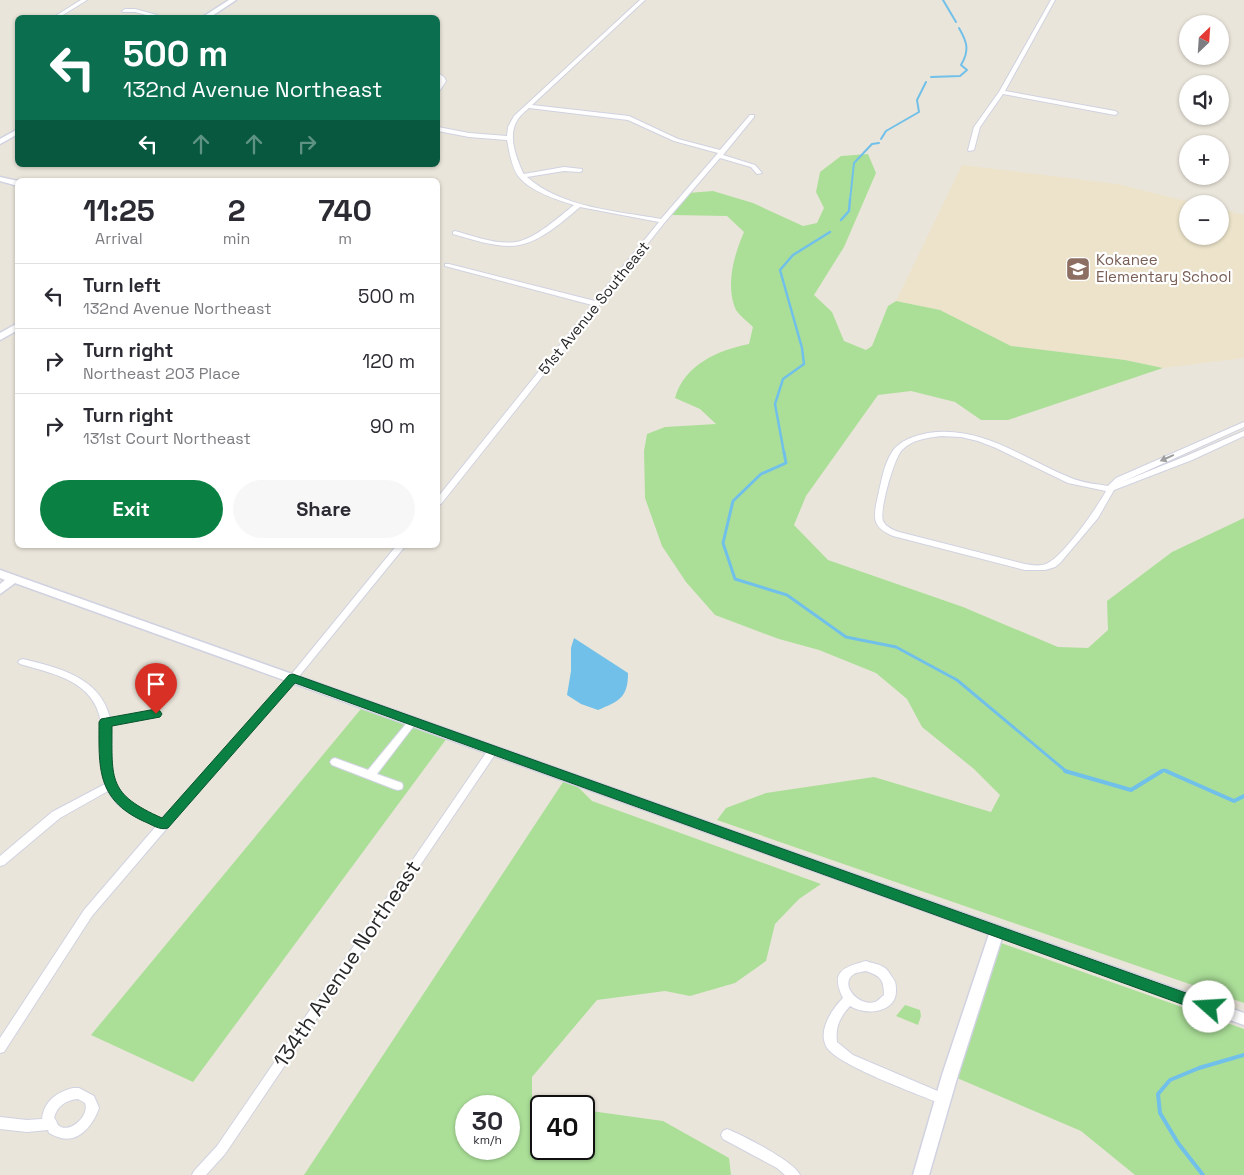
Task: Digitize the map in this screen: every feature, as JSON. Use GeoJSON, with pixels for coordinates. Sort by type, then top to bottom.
{"type":"FeatureCollection","features":[{"type":"Feature","properties":{"kind":"street"},"geometry":{"type":"LineString","coordinates":[[59,15],[85,0]]}},
{"type":"Feature","properties":{"kind":"street"},"geometry":{"type":"LineString","coordinates":[[209,15],[232,0]]}},
{"type":"Feature","properties":{"kind":"street"},"geometry":{"type":"LineString","coordinates":[[643,0],[527,106],[510,126],[508,138],[521,176],[532,186],[546,193],[579,204],[663,221]]}},
{"type":"Feature","properties":{"kind":"street"},"geometry":{"type":"LineString","coordinates":[[971,150],[977,127],[1002,92],[1053,0]]}},
{"type":"Feature","properties":{"kind":"street"},"geometry":{"type":"LineString","coordinates":[[125,11],[135,10],[149,15]]}},
{"type":"Feature","properties":{"kind":"street"},"geometry":{"type":"LineString","coordinates":[[1002,92],[1114,112]]}},
{"type":"Feature","properties":{"kind":"street"},"geometry":{"type":"LineString","coordinates":[[527,106],[629,118],[676,140],[720,153],[752,166],[759,173]]}},
{"type":"Feature","properties":{"kind":"street","name":"51st Avenue Southeast"},"geometry":{"type":"LineString","coordinates":[[440,500],[663,221],[752,116]]}},
{"type":"Feature","properties":{"kind":"street"},"geometry":{"type":"LineString","coordinates":[[440,129],[469,135],[508,138]]}},
{"type":"Feature","properties":{"kind":"street"},"geometry":{"type":"LineString","coordinates":[[2,138],[15,132]]}},
{"type":"Feature","properties":{"kind":"street"},"geometry":{"type":"LineString","coordinates":[[521,176],[564,169],[580,170]]}},
{"type":"Feature","properties":{"kind":"street"},"geometry":{"type":"LineString","coordinates":[[0,179],[15,183]]}},
{"type":"Feature","properties":{"kind":"street"},"geometry":{"type":"LineString","coordinates":[[455,233],[504,243],[524,242],[563,219],[579,204]]}},
{"type":"Feature","properties":{"kind":"street"},"geometry":{"type":"LineString","coordinates":[[447,265],[597,304]]}},
{"type":"Feature","properties":{"kind":"street"},"geometry":{"type":"LineString","coordinates":[[0,338],[15,328]]}},
{"type":"Feature","properties":{"kind":"street"},"geometry":{"type":"LineString","coordinates":[[1244,424],[1119,480],[1109,489],[1105,501],[1067,549],[1053,564],[1041,569],[1025,567],[896,534],[884,528],[878,521],[878,513],[893,457],[901,446],[914,439],[928,435],[972,436],[993,442],[1072,481],[1109,489],[1196,455],[1244,433]]}},
{"type":"Feature","properties":{"kind":"street"},"geometry":{"type":"LineString","coordinates":[[1188,449],[1196,455]]}},
{"type":"Feature","properties":{"kind":"street"},"geometry":{"type":"LineString","coordinates":[[0,1048],[88,913],[293,678],[400,548]]}},
{"type":"Feature","properties":{"kind":"street"},"geometry":{"type":"LineString","coordinates":[[0,590],[6,577],[1244,1019]]}},
{"type":"Feature","properties":{"kind":"street"},"geometry":{"type":"LineString","coordinates":[[23,662],[52,669],[86,685],[101,703],[106,722],[106,761],[110,786],[119,799],[137,812],[164,824]]}},
{"type":"Feature","properties":{"kind":"street"},"geometry":{"type":"LineString","coordinates":[[106,722],[156,714]]}},
{"type":"Feature","properties":{"kind":"street"},"geometry":{"type":"LineString","coordinates":[[370,775],[412,721]]}},
{"type":"Feature","properties":{"kind":"street","name":"134th Avenue Northeast"},"geometry":{"type":"LineString","coordinates":[[198,1175],[221,1150],[492,750]]}},
{"type":"Feature","properties":{"kind":"street"},"geometry":{"type":"LineString","coordinates":[[335,762],[398,786]]}},
{"type":"Feature","properties":{"kind":"street"},"geometry":{"type":"LineString","coordinates":[[0,862],[56,815],[110,786]]}},
{"type":"Feature","properties":{"kind":"street"},"geometry":{"type":"LineString","coordinates":[[921,1175],[943,1099],[997,931]]}},
{"type":"Feature","properties":{"kind":"street"},"geometry":{"type":"LineString","coordinates":[[866,966],[874,968],[887,976],[890,983],[890,997],[879,1006],[863,1007],[849,1000],[842,986],[846,974],[851,969],[866,966]]}},
{"type":"Feature","properties":{"kind":"street"},"geometry":{"type":"LineString","coordinates":[[849,1000],[836,1012],[831,1023],[831,1045],[849,1059],[943,1099]]}},
{"type":"Feature","properties":{"kind":"street"},"geometry":{"type":"LineString","coordinates":[[0,1123],[27,1126],[49,1124]]}},
{"type":"Feature","properties":{"kind":"street"},"geometry":{"type":"LineString","coordinates":[[727,1135],[781,1164],[794,1175]]}},
{"type":"Feature","properties":{"kind":"shaded area","name":"Kokanee Elementary School"},"geometry":{"type":"Polygon","coordinates":[[[962,165],[1117,184],[1179,199],[1179,245],[1229,245],[1229,211],[1244,215],[1244,358],[1163,368],[1125,360],[1011,346],[940,310],[896,301],[962,165]]]}},
{"type":"Feature","properties":{"kind":"green space"},"geometry":{"type":"Polygon","coordinates":[[[868,154],[876,173],[844,247],[814,295],[832,312],[844,341],[866,350],[872,346],[888,306],[896,301],[940,310],[1011,346],[1125,360],[1163,368],[1008,420],[981,420],[955,402],[911,391],[878,395],[806,496],[794,525],[828,560],[963,607],[1058,647],[1088,648],[1108,630],[1107,601],[1172,552],[1244,518],[1244,1003],[717,820],[726,808],[766,793],[874,777],[991,812],[1000,795],[974,769],[922,727],[907,699],[876,673],[819,650],[779,639],[715,615],[686,582],[662,546],[645,498],[644,451],[647,434],[665,427],[716,424],[700,409],[675,398],[679,386],[694,368],[714,355],[749,344],[753,327],[736,310],[731,291],[734,260],[744,232],[727,216],[670,215],[688,193],[713,191],[753,203],[803,226],[817,223],[824,208],[816,192],[820,172],[841,156],[868,154]]]}},
{"type":"Feature","properties":{"kind":"green space"},"geometry":{"type":"Polygon","coordinates":[[[365,704],[450,734],[193,1082],[91,1035],[365,704]]]}},
{"type":"Feature","properties":{"kind":"green space"},"geometry":{"type":"Polygon","coordinates":[[[567,776],[592,801],[821,884],[799,899],[775,924],[766,961],[735,983],[690,996],[665,991],[597,1000],[532,1077],[532,1095],[530,1095],[530,1160],[595,1160],[595,1112],[663,1121],[729,1158],[731,1175],[304,1175],[567,776]]]}},
{"type":"Feature","properties":{"kind":"green space"},"geometry":{"type":"Polygon","coordinates":[[[1001,943],[1244,1029],[1244,1175],[1135,1175],[1081,1131],[957,1078],[1001,943]]]}},
{"type":"Feature","properties":{"kind":"green space"},"geometry":{"type":"Polygon","coordinates":[[[905,1005],[920,1010],[921,1016],[918,1025],[896,1016],[905,1005]]]}},
{"type":"Feature","properties":{"kind":"water"},"geometry":{"type":"Polygon","coordinates":[[[574,638],[628,673],[626,688],[621,698],[617,701],[598,710],[581,704],[567,695],[571,671],[571,648],[574,638]]]}},
{"type":"Feature","properties":{"kind":"waterway"},"geometry":{"type":"LineString","coordinates":[[943,0],[956,22]]}},
{"type":"Feature","properties":{"kind":"waterway"},"geometry":{"type":"LineString","coordinates":[[931,77],[960,76],[967,70],[961,65],[966,55],[966,46],[959,28]]}},
{"type":"Feature","properties":{"kind":"waterway"},"geometry":{"type":"LineString","coordinates":[[881,139],[886,131],[919,112],[917,100],[926,82]]}},
{"type":"Feature","properties":{"kind":"waterway"},"geometry":{"type":"LineString","coordinates":[[850,200],[854,163],[872,144],[879,143]]}},
{"type":"Feature","properties":{"kind":"waterway"},"geometry":{"type":"LineString","coordinates":[[841,220],[849,211],[850,199]]}},
{"type":"Feature","properties":{"kind":"waterway"},"geometry":{"type":"LineString","coordinates":[[784,453],[775,404],[783,379],[804,364],[802,348],[780,270],[793,255],[830,232]]}},
{"type":"Feature","properties":{"kind":"waterway"},"geometry":{"type":"LineString","coordinates":[[784,452],[786,463],[761,474],[733,501],[723,543],[735,579],[787,595],[846,637],[896,647],[957,680],[1066,771]]}},
{"type":"Feature","properties":{"kind":"waterway"},"geometry":{"type":"LineString","coordinates":[[1066,771],[1131,790],[1162,771]]}},
{"type":"Feature","properties":{"kind":"waterway"},"geometry":{"type":"LineString","coordinates":[[1162,771],[1169,772]]}},
{"type":"Feature","properties":{"kind":"waterway"},"geometry":{"type":"LineString","coordinates":[[1166,771],[1234,801],[1244,796]]}},
{"type":"Feature","properties":{"kind":"waterway"},"geometry":{"type":"LineString","coordinates":[[1203,1175],[1178,1143],[1160,1113],[1158,1094],[1170,1080],[1199,1068],[1244,1055]]}},
{"type":"Feature","properties":{"kind":"place","name":"Kokanee Elementary School"},"geometry":{"type":"Point","coordinates":[1078,269]}},
{"type":"Feature","properties":{"kind":"route"},"geometry":{"type":"LineString","coordinates":[[156,714],[106,722],[106,761],[110,786],[119,799],[137,812],[164,824],[293,678],[1209,1007]]}}]}
